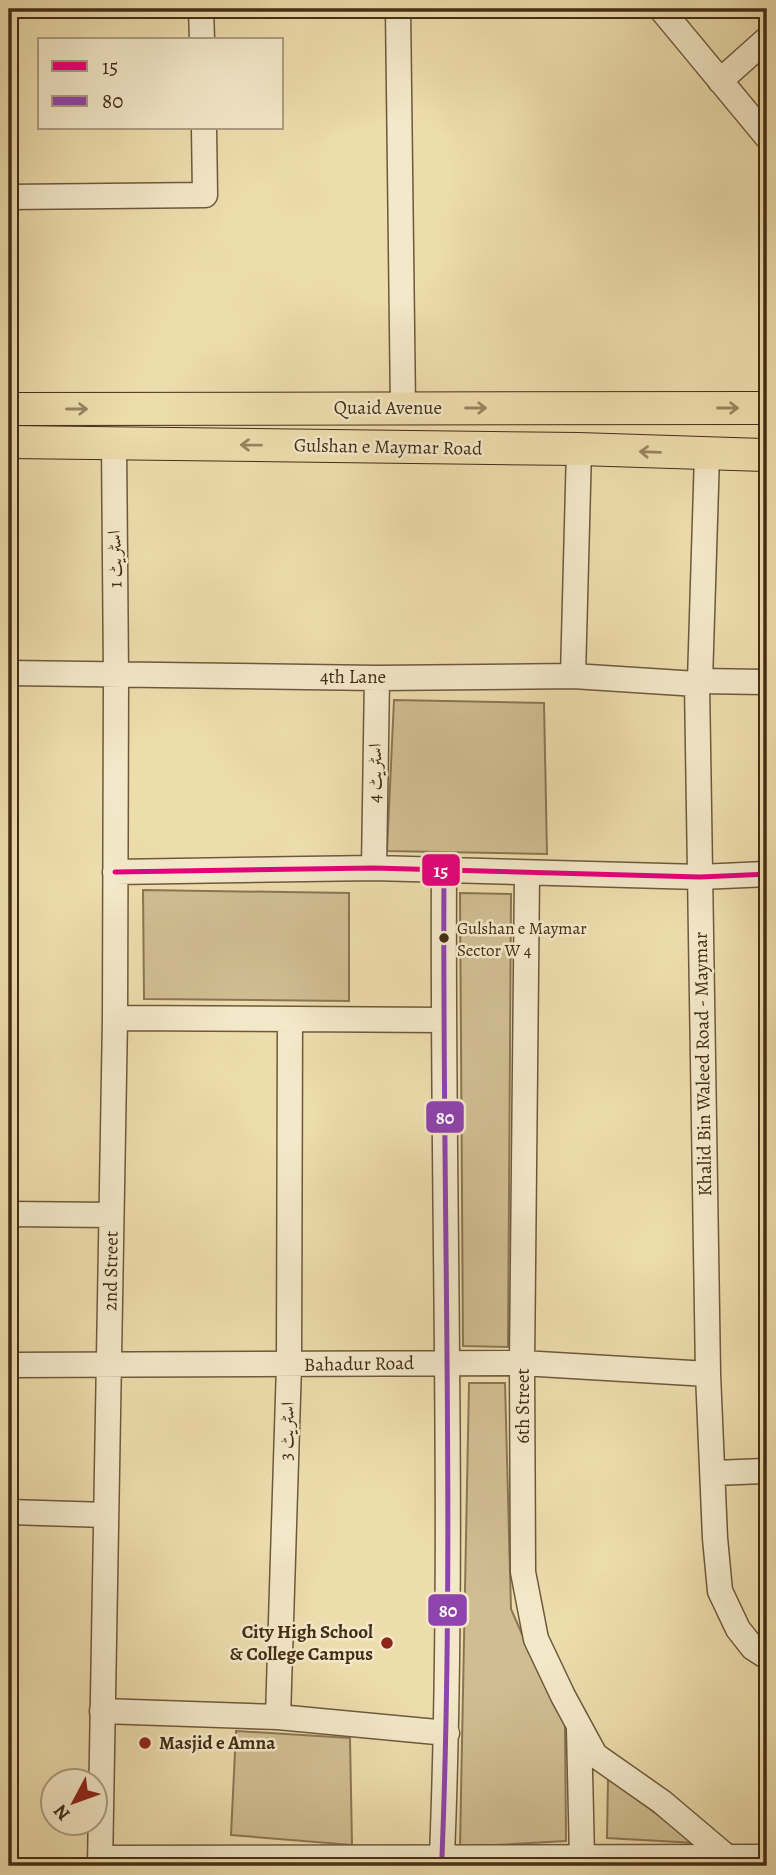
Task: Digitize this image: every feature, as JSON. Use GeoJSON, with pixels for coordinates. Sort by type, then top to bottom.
{"type":"FeatureCollection","features":[{"type":"Feature","properties":{"kind":"main road","name":"Quaid Avenue"},"geometry":{"type":"LineString","coordinates":[[9,409],[767,408]]}},
{"type":"Feature","properties":{"kind":"main road","name":"Gulshan e Maymar Road"},"geometry":{"type":"LineString","coordinates":[[9,442],[579,449],[767,455]]}},
{"type":"Feature","properties":{"kind":"street"},"geometry":{"type":"LineString","coordinates":[[201,9],[202,38]]}},
{"type":"Feature","properties":{"kind":"street"},"geometry":{"type":"LineString","coordinates":[[398,9],[402,408]]}},
{"type":"Feature","properties":{"kind":"street"},"geometry":{"type":"LineString","coordinates":[[661,9],[767,137]]}},
{"type":"Feature","properties":{"kind":"street"},"geometry":{"type":"LineString","coordinates":[[720,81],[767,39]]}},
{"type":"Feature","properties":{"kind":"street"},"geometry":{"type":"LineString","coordinates":[[9,197],[205,195],[204,130]]}},
{"type":"Feature","properties":{"kind":"street","name":"اسٹریٹ 1"},"geometry":{"type":"LineString","coordinates":[[114,444],[116,675]]}},
{"type":"Feature","properties":{"kind":"street"},"geometry":{"type":"LineString","coordinates":[[573,676],[579,449]]}},
{"type":"Feature","properties":{"kind":"street","name":"Khalid Bin Waleed Road - Maymar"},"geometry":{"type":"LineString","coordinates":[[707,455],[699,682],[700,877],[708,1374],[715,1538],[720,1591],[738,1629],[753,1648],[767,1657]]}},
{"type":"Feature","properties":{"kind":"street","name":"4th Lane"},"geometry":{"type":"LineString","coordinates":[[9,673],[377,678],[573,676],[699,682],[767,682]]}},
{"type":"Feature","properties":{"kind":"street","name":"2nd Street"},"geometry":{"type":"LineString","coordinates":[[101,1862],[115,1018],[116,675]]}},
{"type":"Feature","properties":{"kind":"street","name":"اسٹریٹ 4"},"geometry":{"type":"LineString","coordinates":[[374,868],[377,678]]}},
{"type":"Feature","properties":{"kind":"street"},"geometry":{"type":"LineString","coordinates":[[115,872],[374,868],[700,877],[767,874]]}},
{"type":"Feature","properties":{"kind":"street"},"geometry":{"type":"LineString","coordinates":[[442,1857],[447,1733],[449,1363],[443,1020],[444,870]]}},
{"type":"Feature","properties":{"kind":"street","name":"6th Street"},"geometry":{"type":"LineString","coordinates":[[527,874],[522,1363],[523,1572],[536,1639],[595,1755],[662,1802],[727,1857]]}},
{"type":"Feature","properties":{"kind":"street"},"geometry":{"type":"LineString","coordinates":[[115,1018],[443,1020]]}},
{"type":"Feature","properties":{"kind":"street","name":"اسٹریٹ 3"},"geometry":{"type":"LineString","coordinates":[[278,1717],[289,1365],[290,1020]]}},
{"type":"Feature","properties":{"kind":"street"},"geometry":{"type":"LineString","coordinates":[[9,1214],[111,1215]]}},
{"type":"Feature","properties":{"kind":"street","name":"Bahadur Road"},"geometry":{"type":"LineString","coordinates":[[9,1365],[522,1363],[708,1374]]}},
{"type":"Feature","properties":{"kind":"street"},"geometry":{"type":"LineString","coordinates":[[714,1473],[767,1472]]}},
{"type":"Feature","properties":{"kind":"street"},"geometry":{"type":"LineString","coordinates":[[9,1511],[106,1515]]}},
{"type":"Feature","properties":{"kind":"street"},"geometry":{"type":"LineString","coordinates":[[102,1711],[278,1717],[447,1733]]}},
{"type":"Feature","properties":{"kind":"street"},"geometry":{"type":"LineString","coordinates":[[579,1726],[582,1857]]}},
{"type":"Feature","properties":{"kind":"street"},"geometry":{"type":"LineString","coordinates":[[101,1862],[442,1857],[582,1857],[673,1862],[727,1857],[767,1857]]}},
{"type":"Feature","properties":{"kind":"shaded area"},"geometry":{"type":"Polygon","coordinates":[[[394,700],[544,703],[547,854],[387,851],[394,700]]]}},
{"type":"Feature","properties":{"kind":"shaded area"},"geometry":{"type":"Polygon","coordinates":[[[143,890],[349,893],[349,1001],[144,999],[143,890]]]}},
{"type":"Feature","properties":{"kind":"shaded area"},"geometry":{"type":"Polygon","coordinates":[[[460,893],[511,894],[508,1347],[463,1346],[460,893]]]}},
{"type":"Feature","properties":{"kind":"shaded area"},"geometry":{"type":"Polygon","coordinates":[[[469,1383],[505,1383],[511,1609],[565,1725],[566,1841],[460,1847],[469,1383]]]}},
{"type":"Feature","properties":{"kind":"shaded area"},"geometry":{"type":"Polygon","coordinates":[[[236,1731],[350,1738],[352,1845],[231,1835],[236,1731]]]}},
{"type":"Feature","properties":{"kind":"shaded area"},"geometry":{"type":"Polygon","coordinates":[[[608,1778],[696,1843],[607,1838],[608,1778]]]}},
{"type":"Feature","properties":{"kind":"transit line","name":"15"},"geometry":{"type":"LineString","coordinates":[[115,872],[374,868],[700,877],[767,874]]}},
{"type":"Feature","properties":{"kind":"transit line","name":"80"},"geometry":{"type":"LineString","coordinates":[[442,1857],[448,1610],[444,870]]}},
{"type":"Feature","properties":{"kind":"place","name":"Gulshan e Maymar Sector W 4"},"geometry":{"type":"Point","coordinates":[444,938]}},
{"type":"Feature","properties":{"kind":"place","name":"City High School & College Campus"},"geometry":{"type":"Point","coordinates":[387,1643]}},
{"type":"Feature","properties":{"kind":"place","name":"Masjid e Amna"},"geometry":{"type":"Point","coordinates":[145,1743]}}]}
